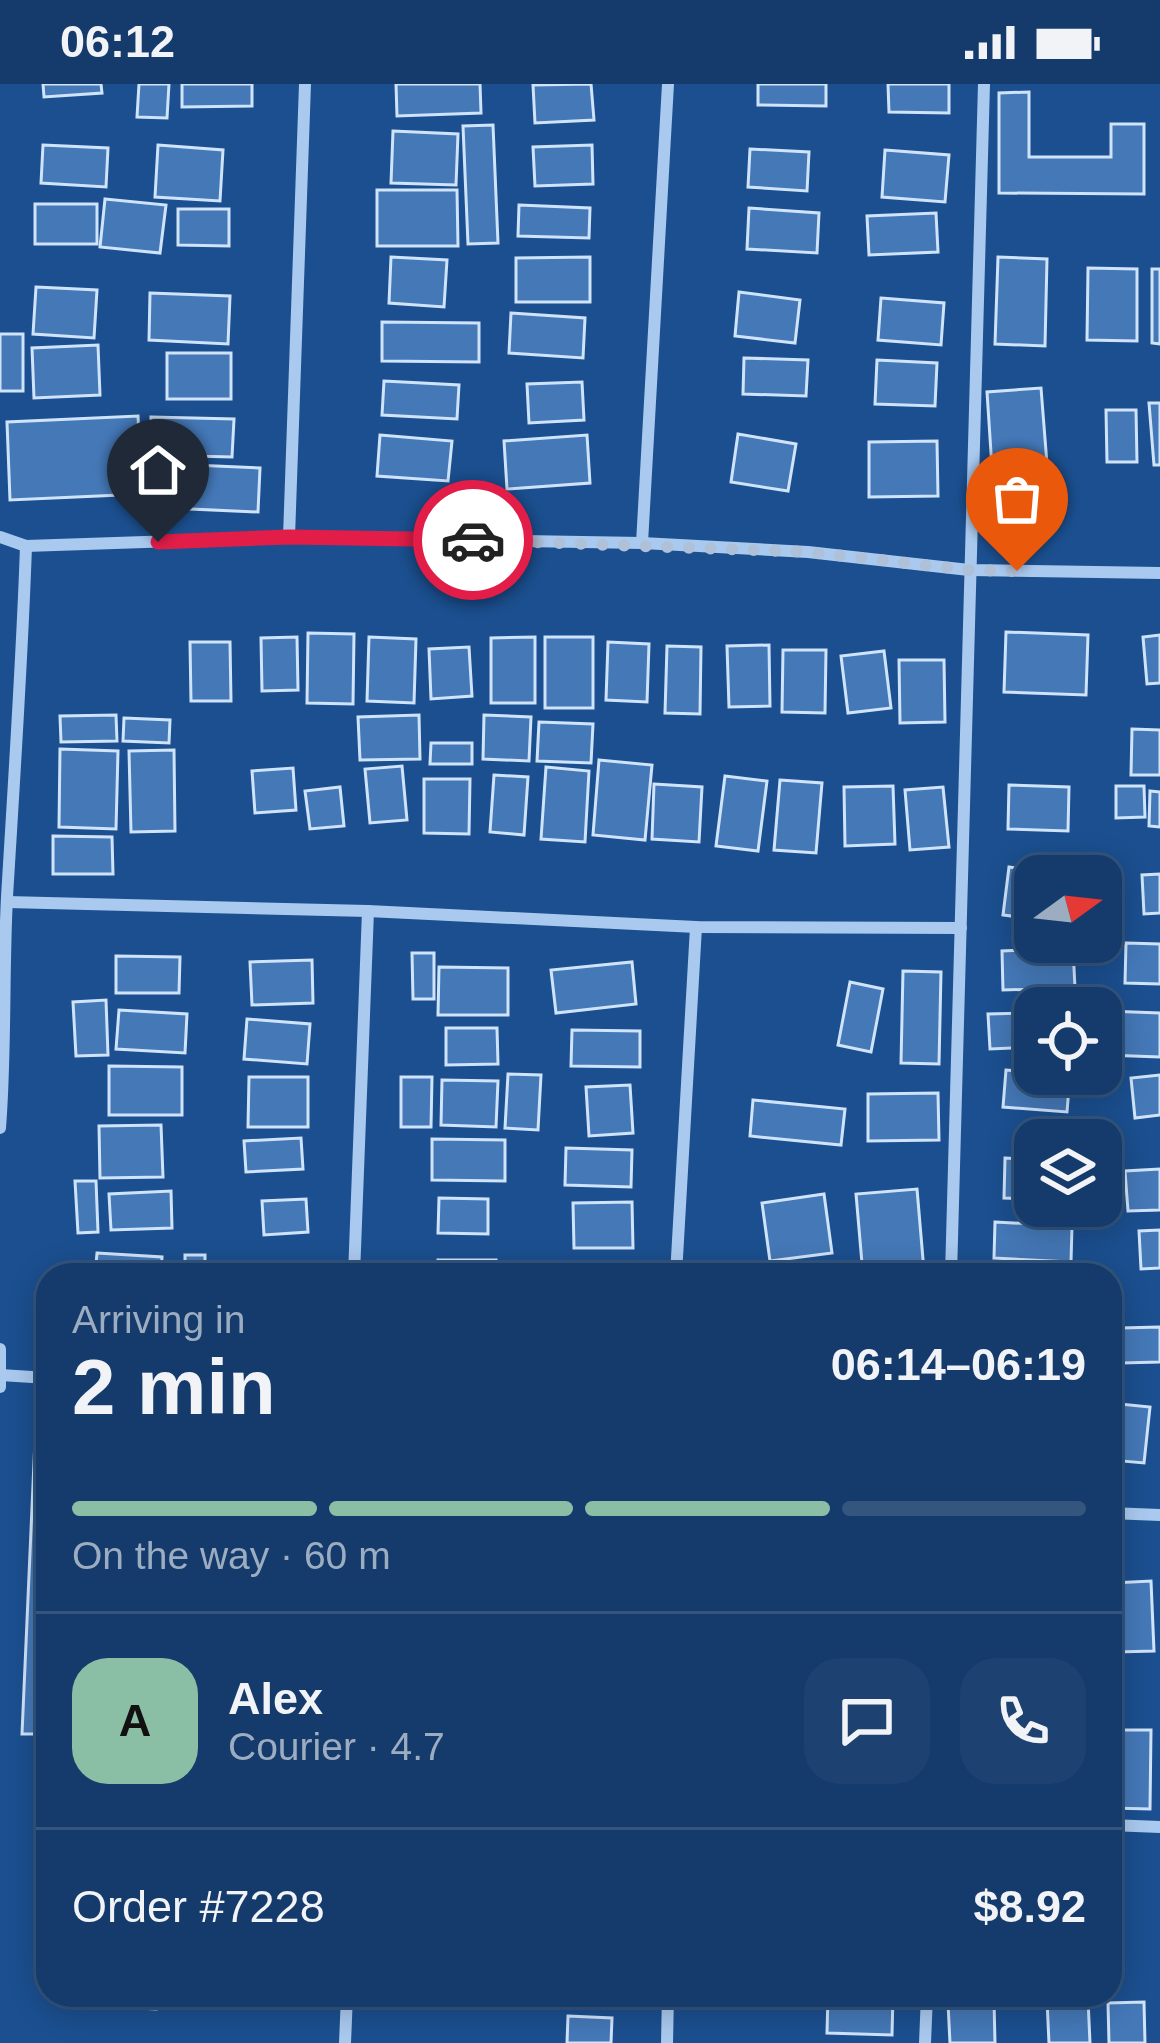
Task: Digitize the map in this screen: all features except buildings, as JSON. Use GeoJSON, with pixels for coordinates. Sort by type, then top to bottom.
{"type":"FeatureCollection","features":[{"type":"Feature","properties":{"kind":"street"},"geometry":{"type":"LineString","coordinates":[[289,537],[305,84]]}},
{"type":"Feature","properties":{"kind":"street"},"geometry":{"type":"LineString","coordinates":[[642,543],[668,84]]}},
{"type":"Feature","properties":{"kind":"street"},"geometry":{"type":"LineString","coordinates":[[951,1263],[984,84]]}},
{"type":"Feature","properties":{"kind":"street"},"geometry":{"type":"LineString","coordinates":[[0,536],[26,546],[289,537],[642,543],[808,552],[969,570],[1160,573]]}},
{"type":"Feature","properties":{"kind":"street"},"geometry":{"type":"LineString","coordinates":[[0,1128],[26,546]]}},
{"type":"Feature","properties":{"kind":"street"},"geometry":{"type":"LineString","coordinates":[[7,902],[368,911],[696,927],[961,928]]}},
{"type":"Feature","properties":{"kind":"street"},"geometry":{"type":"LineString","coordinates":[[354,1263],[368,911]]}},
{"type":"Feature","properties":{"kind":"street"},"geometry":{"type":"LineString","coordinates":[[677,1263],[696,927]]}},
{"type":"Feature","properties":{"kind":"street"},"geometry":{"type":"LineString","coordinates":[[0,1349],[0,1387]]}},
{"type":"Feature","properties":{"kind":"street"},"geometry":{"type":"LineString","coordinates":[[0,1376],[36,1378]]}},
{"type":"Feature","properties":{"kind":"street"},"geometry":{"type":"LineString","coordinates":[[1122,1513],[1160,1515]]}},
{"type":"Feature","properties":{"kind":"street"},"geometry":{"type":"LineString","coordinates":[[1122,1826],[1160,1827]]}},
{"type":"Feature","properties":{"kind":"street"},"geometry":{"type":"LineString","coordinates":[[345,2043],[346,2007]]}},
{"type":"Feature","properties":{"kind":"street"},"geometry":{"type":"LineString","coordinates":[[667,2043],[668,2007]]}},
{"type":"Feature","properties":{"kind":"street"},"geometry":{"type":"LineString","coordinates":[[926,2043],[927,2007]]}},
{"type":"Feature","properties":{"kind":"way so far"},"geometry":{"type":"LineString","coordinates":[[473,540],[808,552],[1017,571]]}},
{"type":"Feature","properties":{"kind":"route"},"geometry":{"type":"LineString","coordinates":[[158,542],[289,537],[473,540]]}}]}
